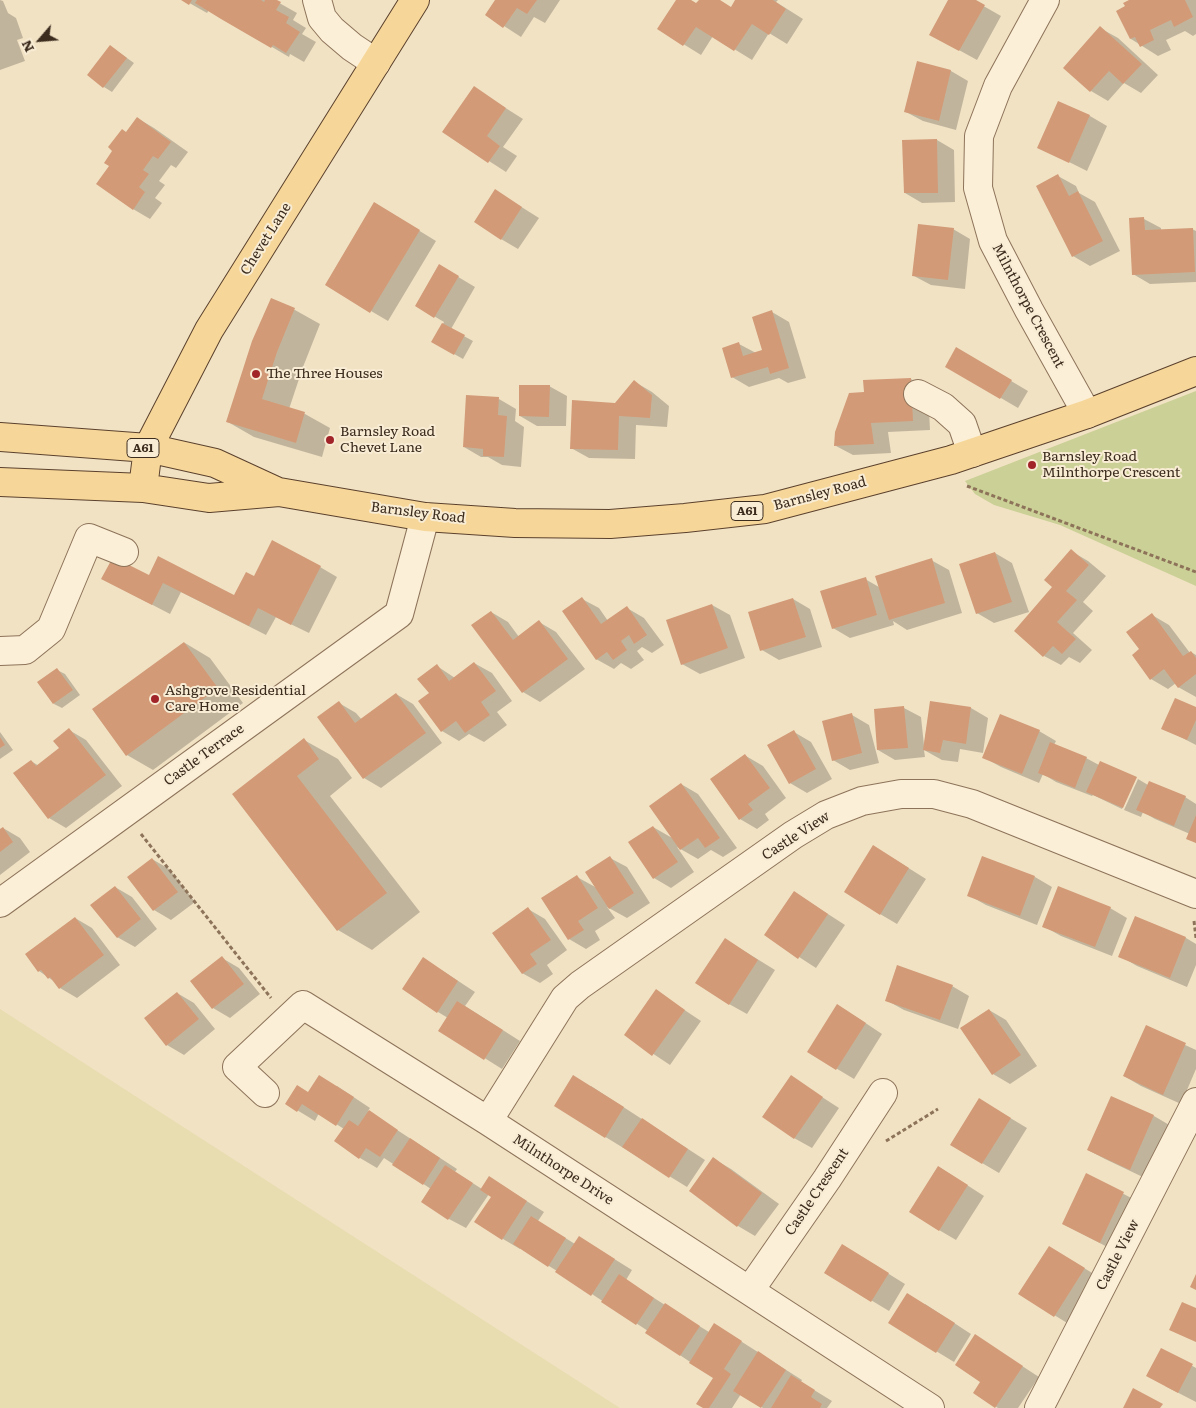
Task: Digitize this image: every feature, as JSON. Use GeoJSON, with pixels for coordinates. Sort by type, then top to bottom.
{"type":"FeatureCollection","features":[{"type":"Feature","properties":{"kind":"main road","name":"Chevet Lane"},"geometry":{"type":"LineString","coordinates":[[143,488],[148,448],[209,330],[415,0]]}},
{"type":"Feature","properties":{"kind":"main road","name":"Barnsley Road"},"geometry":{"type":"LineString","coordinates":[[0,482],[143,488],[209,498],[279,492],[425,516],[515,523],[610,524],[684,518],[765,509],[962,456],[1087,414],[1196,371]]}},
{"type":"Feature","properties":{"kind":"main road","name":"Barnsley Road"},"geometry":{"type":"LineString","coordinates":[[0,437],[148,448],[215,464],[279,492]]}},
{"type":"Feature","properties":{"kind":"street"},"geometry":{"type":"LineString","coordinates":[[317,0],[322,18],[332,30],[352,47],[376,63]]}},
{"type":"Feature","properties":{"kind":"street","name":"Milnthorpe Crescent"},"geometry":{"type":"LineString","coordinates":[[1045,0],[998,86],[979,136],[978,188],[993,241],[1087,414]]}},
{"type":"Feature","properties":{"kind":"street"},"geometry":{"type":"LineString","coordinates":[[918,394],[943,407],[962,424],[962,456]]}},
{"type":"Feature","properties":{"kind":"street","name":"Castle Terrace"},"geometry":{"type":"LineString","coordinates":[[0,903],[400,614],[425,516]]}},
{"type":"Feature","properties":{"kind":"street"},"geometry":{"type":"LineString","coordinates":[[0,651],[25,650],[51,629],[89,538],[124,552]]}},
{"type":"Feature","properties":{"kind":"street","name":"Castle View"},"geometry":{"type":"LineString","coordinates":[[488,1121],[566,998],[580,985],[793,835],[826,815],[862,801],[901,794],[934,794],[972,804],[1196,894]]}},
{"type":"Feature","properties":{"kind":"street","name":"Milnthorpe Drive"},"geometry":{"type":"LineString","coordinates":[[265,1093],[237,1067],[304,1005],[488,1121],[930,1408]]}},
{"type":"Feature","properties":{"kind":"street","name":"Castle Crescent"},"geometry":{"type":"LineString","coordinates":[[750,1290],[883,1093]]}},
{"type":"Feature","properties":{"kind":"street","name":"Castle View"},"geometry":{"type":"LineString","coordinates":[[1039,1408],[1196,1102]]}},
{"type":"Feature","properties":{"kind":"path"},"geometry":{"type":"LineString","coordinates":[[962,456],[960,483],[1196,572]]}},
{"type":"Feature","properties":{"kind":"path"},"geometry":{"type":"LineString","coordinates":[[154,850],[288,1019]]}},
{"type":"Feature","properties":{"kind":"shaded area"},"geometry":{"type":"Polygon","coordinates":[[[0,1009],[620,1408],[0,1408],[0,1009]]]}},
{"type":"Feature","properties":{"kind":"green space"},"geometry":{"type":"Polygon","coordinates":[[[1196,391],[1196,586],[1060,525],[994,505],[975,494],[965,481],[1196,391]]]}},
{"type":"Feature","properties":{"kind":"building"},"geometry":{"type":"Polygon","coordinates":[[[181,0],[192,0],[189,5],[181,0]]]}},
{"type":"Feature","properties":{"kind":"building"},"geometry":{"type":"Polygon","coordinates":[[[197,0],[261,0],[264,2],[265,0],[277,0],[281,2],[276,10],[289,17],[286,23],[300,32],[286,53],[273,45],[271,48],[221,19],[195,3],[197,0]]]}},
{"type":"Feature","properties":{"kind":"building"},"geometry":{"type":"Polygon","coordinates":[[[495,0],[537,0],[527,14],[517,8],[503,28],[485,15],[495,0]]]}},
{"type":"Feature","properties":{"kind":"building"},"geometry":{"type":"Polygon","coordinates":[[[676,0],[691,0],[696,3],[699,0],[720,0],[731,7],[735,0],[773,0],[786,9],[769,35],[752,24],[734,51],[696,27],[683,46],[657,29],[676,0]]]}},
{"type":"Feature","properties":{"kind":"building"},"geometry":{"type":"Polygon","coordinates":[[[948,0],[976,0],[985,5],[959,51],[929,35],[948,0]]]}},
{"type":"Feature","properties":{"kind":"building"},"geometry":{"type":"Polygon","coordinates":[[[1129,0],[1185,0],[1193,17],[1174,27],[1171,20],[1150,30],[1154,40],[1140,47],[1135,37],[1130,39],[1116,11],[1125,6],[1123,3],[1129,0]]]}},
{"type":"Feature","properties":{"kind":"building"},"geometry":{"type":"Polygon","coordinates":[[[1100,26],[1142,64],[1123,84],[1109,71],[1090,92],[1063,68],[1100,26]]]}},
{"type":"Feature","properties":{"kind":"building"},"geometry":{"type":"Polygon","coordinates":[[[110,45],[127,58],[103,88],[87,75],[110,45]]]}},
{"type":"Feature","properties":{"kind":"building"},"geometry":{"type":"Polygon","coordinates":[[[917,61],[951,70],[939,121],[904,112],[917,61]]]}},
{"type":"Feature","properties":{"kind":"building"},"geometry":{"type":"Polygon","coordinates":[[[474,86],[506,108],[487,136],[500,146],[488,163],[442,132],[474,86]]]}},
{"type":"Feature","properties":{"kind":"building"},"geometry":{"type":"Polygon","coordinates":[[[1058,101],[1090,115],[1069,163],[1037,148],[1058,101]]]}},
{"type":"Feature","properties":{"kind":"building"},"geometry":{"type":"Polygon","coordinates":[[[137,117],[171,142],[158,159],[153,156],[143,170],[149,174],[139,187],[145,192],[133,210],[96,184],[109,166],[104,163],[112,151],[108,147],[122,129],[126,132],[137,117]]]}},
{"type":"Feature","properties":{"kind":"building"},"geometry":{"type":"Polygon","coordinates":[[[937,139],[938,193],[904,193],[902,140],[937,139]]]}},
{"type":"Feature","properties":{"kind":"building"},"geometry":{"type":"Polygon","coordinates":[[[1058,174],[1069,196],[1078,191],[1103,241],[1072,257],[1036,186],[1058,174]]]}},
{"type":"Feature","properties":{"kind":"building"},"geometry":{"type":"Polygon","coordinates":[[[495,189],[522,207],[501,240],[474,222],[495,189]]]}},
{"type":"Feature","properties":{"kind":"building"},"geometry":{"type":"Polygon","coordinates":[[[374,202],[420,230],[370,313],[325,285],[374,202]]]}},
{"type":"Feature","properties":{"kind":"building"},"geometry":{"type":"Polygon","coordinates":[[[1144,217],[1145,230],[1193,228],[1195,272],[1132,275],[1129,218],[1144,217]]]}},
{"type":"Feature","properties":{"kind":"building"},"geometry":{"type":"Polygon","coordinates":[[[918,224],[954,228],[948,280],[912,276],[918,224]]]}},
{"type":"Feature","properties":{"kind":"building"},"geometry":{"type":"Polygon","coordinates":[[[439,264],[459,276],[434,318],[415,306],[439,264]]]}},
{"type":"Feature","properties":{"kind":"building","name":"The Three Houses"},"geometry":{"type":"Polygon","coordinates":[[[271,298],[295,308],[277,352],[262,399],[305,412],[296,443],[226,422],[252,341],[271,298]]]}},
{"type":"Feature","properties":{"kind":"building"},"geometry":{"type":"Polygon","coordinates":[[[772,310],[789,368],[770,374],[768,367],[731,378],[722,348],[739,342],[743,356],[762,350],[752,317],[772,310]]]}},
{"type":"Feature","properties":{"kind":"building"},"geometry":{"type":"Polygon","coordinates":[[[442,323],[465,335],[454,355],[431,342],[442,323]]]}},
{"type":"Feature","properties":{"kind":"building"},"geometry":{"type":"Polygon","coordinates":[[[956,347],[1012,380],[1000,399],[945,367],[956,347]]]}},
{"type":"Feature","properties":{"kind":"building"},"geometry":{"type":"Polygon","coordinates":[[[911,378],[913,421],[871,423],[874,444],[834,446],[835,432],[849,393],[864,392],[863,380],[911,378]]]}},
{"type":"Feature","properties":{"kind":"building"},"geometry":{"type":"Polygon","coordinates":[[[634,380],[652,395],[650,418],[619,416],[618,450],[570,449],[572,400],[615,403],[634,380]]]}},
{"type":"Feature","properties":{"kind":"building"},"geometry":{"type":"Polygon","coordinates":[[[519,385],[550,385],[549,417],[519,416],[519,385]]]}},
{"type":"Feature","properties":{"kind":"building"},"geometry":{"type":"Polygon","coordinates":[[[466,395],[499,397],[498,415],[507,416],[504,457],[483,456],[483,449],[463,447],[466,395]]]}},
{"type":"Feature","properties":{"kind":"building"},"geometry":{"type":"Polygon","coordinates":[[[272,540],[321,566],[291,625],[258,608],[249,626],[163,583],[152,605],[101,579],[113,557],[149,575],[158,556],[234,595],[246,572],[254,576],[272,540]]]}},
{"type":"Feature","properties":{"kind":"building"},"geometry":{"type":"Polygon","coordinates":[[[1071,549],[1089,565],[1066,591],[1077,600],[1057,622],[1076,639],[1062,654],[1053,646],[1043,657],[1014,631],[1052,587],[1044,580],[1071,549]]]}},
{"type":"Feature","properties":{"kind":"building"},"geometry":{"type":"Polygon","coordinates":[[[995,552],[1012,602],[976,614],[959,564],[995,552]]]}},
{"type":"Feature","properties":{"kind":"building"},"geometry":{"type":"Polygon","coordinates":[[[932,558],[945,603],[889,620],[875,576],[932,558]]]}},
{"type":"Feature","properties":{"kind":"building"},"geometry":{"type":"Polygon","coordinates":[[[866,577],[877,615],[832,629],[820,591],[866,577]]]}},
{"type":"Feature","properties":{"kind":"building"},"geometry":{"type":"Polygon","coordinates":[[[582,597],[601,624],[627,606],[647,635],[634,644],[629,635],[621,641],[627,650],[613,660],[607,652],[596,660],[562,611],[582,597]]]}},
{"type":"Feature","properties":{"kind":"building"},"geometry":{"type":"Polygon","coordinates":[[[793,598],[806,637],[760,651],[748,612],[793,598]]]}},
{"type":"Feature","properties":{"kind":"building"},"geometry":{"type":"Polygon","coordinates":[[[712,604],[728,648],[681,665],[666,620],[712,604]]]}},
{"type":"Feature","properties":{"kind":"building"},"geometry":{"type":"Polygon","coordinates":[[[491,611],[513,640],[539,620],[568,659],[522,693],[471,625],[491,611]]]}},
{"type":"Feature","properties":{"kind":"building"},"geometry":{"type":"Polygon","coordinates":[[[1152,613],[1183,656],[1191,651],[1196,658],[1196,674],[1178,688],[1164,669],[1150,680],[1132,655],[1139,649],[1126,632],[1152,613]]]}},
{"type":"Feature","properties":{"kind":"building","name":"Ashgrove Residential Care Home"},"geometry":{"type":"Polygon","coordinates":[[[184,642],[218,688],[126,756],[92,709],[184,642]]]}},
{"type":"Feature","properties":{"kind":"building"},"geometry":{"type":"Polygon","coordinates":[[[474,662],[496,691],[481,702],[490,715],[465,733],[456,721],[441,732],[418,701],[429,693],[417,679],[437,664],[449,681],[474,662]]]}},
{"type":"Feature","properties":{"kind":"building"},"geometry":{"type":"Polygon","coordinates":[[[57,668],[73,690],[53,704],[37,682],[57,668]]]}},
{"type":"Feature","properties":{"kind":"building"},"geometry":{"type":"Polygon","coordinates":[[[396,693],[426,733],[363,779],[317,717],[339,701],[355,723],[396,693]]]}},
{"type":"Feature","properties":{"kind":"building"},"geometry":{"type":"Polygon","coordinates":[[[1175,698],[1196,707],[1196,720],[1187,740],[1161,729],[1175,698]]]}},
{"type":"Feature","properties":{"kind":"building"},"geometry":{"type":"Polygon","coordinates":[[[930,701],[971,707],[966,744],[943,740],[940,753],[923,750],[930,701]]]}},
{"type":"Feature","properties":{"kind":"building"},"geometry":{"type":"Polygon","coordinates":[[[904,706],[908,748],[877,750],[874,709],[904,706]]]}},
{"type":"Feature","properties":{"kind":"building"},"geometry":{"type":"Polygon","coordinates":[[[852,713],[862,753],[832,761],[822,721],[852,713]]]}},
{"type":"Feature","properties":{"kind":"building"},"geometry":{"type":"Polygon","coordinates":[[[1000,714],[1040,730],[1022,774],[982,758],[1000,714]]]}},
{"type":"Feature","properties":{"kind":"building"},"geometry":{"type":"Polygon","coordinates":[[[69,728],[106,775],[48,819],[13,773],[31,760],[36,766],[59,748],[53,741],[69,728]]]}},
{"type":"Feature","properties":{"kind":"building"},"geometry":{"type":"Polygon","coordinates":[[[794,730],[816,769],[789,784],[767,745],[794,730]]]}},
{"type":"Feature","properties":{"kind":"building"},"geometry":{"type":"Polygon","coordinates":[[[0,737],[5,745],[0,748],[0,737]]]}},
{"type":"Feature","properties":{"kind":"building"},"geometry":{"type":"Polygon","coordinates":[[[304,738],[319,759],[297,776],[387,893],[337,931],[232,794],[304,738]]]}},
{"type":"Feature","properties":{"kind":"building"},"geometry":{"type":"Polygon","coordinates":[[[1050,742],[1087,757],[1075,788],[1038,773],[1050,742]]]}},
{"type":"Feature","properties":{"kind":"building"},"geometry":{"type":"Polygon","coordinates":[[[745,754],[770,788],[748,804],[753,810],[739,820],[710,779],[745,754]]]}},
{"type":"Feature","properties":{"kind":"building"},"geometry":{"type":"Polygon","coordinates":[[[1100,761],[1137,777],[1123,808],[1086,792],[1100,761]]]}},
{"type":"Feature","properties":{"kind":"building"},"geometry":{"type":"Polygon","coordinates":[[[1149,781],[1186,796],[1174,826],[1136,810],[1149,781]]]}},
{"type":"Feature","properties":{"kind":"building"},"geometry":{"type":"Polygon","coordinates":[[[681,783],[720,838],[705,848],[698,838],[680,850],[649,806],[681,783]]]}},
{"type":"Feature","properties":{"kind":"building"},"geometry":{"type":"Polygon","coordinates":[[[1196,815],[1196,843],[1186,839],[1196,815]]]}},
{"type":"Feature","properties":{"kind":"building"},"geometry":{"type":"Polygon","coordinates":[[[653,826],[678,862],[653,879],[628,842],[653,826]]]}},
{"type":"Feature","properties":{"kind":"building"},"geometry":{"type":"Polygon","coordinates":[[[3,827],[13,842],[0,852],[0,829],[3,827]]]}},
{"type":"Feature","properties":{"kind":"building"},"geometry":{"type":"Polygon","coordinates":[[[873,845],[909,868],[880,915],[844,892],[873,845]]]}},
{"type":"Feature","properties":{"kind":"building"},"geometry":{"type":"Polygon","coordinates":[[[610,856],[634,893],[609,909],[585,872],[610,856]]]}},
{"type":"Feature","properties":{"kind":"building"},"geometry":{"type":"Polygon","coordinates":[[[982,856],[1035,876],[1020,916],[967,896],[982,856]]]}},
{"type":"Feature","properties":{"kind":"building"},"geometry":{"type":"Polygon","coordinates":[[[152,858],[178,892],[153,911],[127,877],[152,858]]]}},
{"type":"Feature","properties":{"kind":"building"},"geometry":{"type":"Polygon","coordinates":[[[577,875],[598,908],[578,921],[584,930],[568,940],[541,898],[577,875]]]}},
{"type":"Feature","properties":{"kind":"building"},"geometry":{"type":"Polygon","coordinates":[[[115,886],[141,919],[117,938],[90,905],[115,886]]]}},
{"type":"Feature","properties":{"kind":"building"},"geometry":{"type":"Polygon","coordinates":[[[1058,886],[1111,907],[1095,947],[1042,927],[1058,886]]]}},
{"type":"Feature","properties":{"kind":"building"},"geometry":{"type":"Polygon","coordinates":[[[794,891],[828,914],[798,959],[764,935],[794,891]]]}},
{"type":"Feature","properties":{"kind":"building"},"geometry":{"type":"Polygon","coordinates":[[[528,907],[551,940],[530,954],[537,964],[522,974],[492,933],[528,907]]]}},
{"type":"Feature","properties":{"kind":"building"},"geometry":{"type":"Polygon","coordinates":[[[1135,916],[1186,937],[1170,978],[1118,957],[1135,916]]]}},
{"type":"Feature","properties":{"kind":"building"},"geometry":{"type":"Polygon","coordinates":[[[75,917],[104,955],[59,989],[50,977],[48,979],[41,970],[38,972],[25,954],[75,917]]]}},
{"type":"Feature","properties":{"kind":"building"},"geometry":{"type":"Polygon","coordinates":[[[725,938],[758,960],[729,1005],[695,983],[725,938]]]}},
{"type":"Feature","properties":{"kind":"building"},"geometry":{"type":"Polygon","coordinates":[[[222,956],[244,984],[212,1009],[190,981],[222,956]]]}},
{"type":"Feature","properties":{"kind":"building"},"geometry":{"type":"Polygon","coordinates":[[[423,957],[458,981],[437,1013],[402,989],[423,957]]]}},
{"type":"Feature","properties":{"kind":"building"},"geometry":{"type":"Polygon","coordinates":[[[897,965],[953,985],[940,1020],[885,1001],[897,965]]]}},
{"type":"Feature","properties":{"kind":"building"},"geometry":{"type":"Polygon","coordinates":[[[656,989],[685,1010],[652,1056],[624,1035],[656,989]]]}},
{"type":"Feature","properties":{"kind":"building"},"geometry":{"type":"Polygon","coordinates":[[[177,992],[199,1019],[166,1046],[144,1018],[177,992]]]}},
{"type":"Feature","properties":{"kind":"building"},"geometry":{"type":"Polygon","coordinates":[[[457,1001],[503,1030],[484,1060],[438,1031],[457,1001]]]}},
{"type":"Feature","properties":{"kind":"building"},"geometry":{"type":"Polygon","coordinates":[[[837,1004],[866,1023],[836,1070],[807,1052],[837,1004]]]}},
{"type":"Feature","properties":{"kind":"building"},"geometry":{"type":"Polygon","coordinates":[[[989,1009],[1021,1055],[992,1075],[960,1028],[989,1009]]]}},
{"type":"Feature","properties":{"kind":"building"},"geometry":{"type":"Polygon","coordinates":[[[1146,1025],[1186,1043],[1163,1095],[1123,1076],[1146,1025]]]}},
{"type":"Feature","properties":{"kind":"building"},"geometry":{"type":"Polygon","coordinates":[[[319,1075],[354,1097],[336,1126],[302,1104],[297,1112],[285,1104],[297,1085],[308,1092],[319,1075]]]}},
{"type":"Feature","properties":{"kind":"building"},"geometry":{"type":"Polygon","coordinates":[[[573,1075],[624,1107],[605,1138],[554,1106],[573,1075]]]}},
{"type":"Feature","properties":{"kind":"building"},"geometry":{"type":"Polygon","coordinates":[[[791,1075],[823,1097],[794,1139],[762,1117],[791,1075]]]}},
{"type":"Feature","properties":{"kind":"building"},"geometry":{"type":"Polygon","coordinates":[[[1111,1096],[1154,1115],[1130,1170],[1087,1150],[1111,1096]]]}},
{"type":"Feature","properties":{"kind":"building"},"geometry":{"type":"Polygon","coordinates":[[[979,1098],[1011,1118],[982,1164],[950,1145],[979,1098]]]}},
{"type":"Feature","properties":{"kind":"building"},"geometry":{"type":"Polygon","coordinates":[[[369,1110],[398,1130],[380,1157],[366,1148],[359,1159],[334,1141],[349,1120],[358,1126],[369,1110]]]}},
{"type":"Feature","properties":{"kind":"building"},"geometry":{"type":"Polygon","coordinates":[[[642,1118],[688,1149],[669,1178],[622,1147],[642,1118]]]}},
{"type":"Feature","properties":{"kind":"building"},"geometry":{"type":"Polygon","coordinates":[[[410,1138],[440,1158],[423,1185],[392,1165],[410,1138]]]}},
{"type":"Feature","properties":{"kind":"building"},"geometry":{"type":"Polygon","coordinates":[[[713,1157],[762,1193],[737,1227],[689,1191],[713,1157]]]}},
{"type":"Feature","properties":{"kind":"building"},"geometry":{"type":"Polygon","coordinates":[[[445,1165],[473,1183],[448,1220],[421,1202],[445,1165]]]}},
{"type":"Feature","properties":{"kind":"building"},"geometry":{"type":"Polygon","coordinates":[[[938,1166],[968,1185],[939,1231],[909,1212],[938,1166]]]}},
{"type":"Feature","properties":{"kind":"building"},"geometry":{"type":"Polygon","coordinates":[[[1086,1173],[1124,1192],[1100,1243],[1062,1224],[1086,1173]]]}},
{"type":"Feature","properties":{"kind":"building"},"geometry":{"type":"Polygon","coordinates":[[[489,1176],[527,1201],[502,1240],[474,1222],[491,1197],[480,1190],[489,1176]]]}},
{"type":"Feature","properties":{"kind":"building"},"geometry":{"type":"Polygon","coordinates":[[[531,1216],[566,1238],[548,1267],[513,1244],[531,1216]]]}},
{"type":"Feature","properties":{"kind":"building"},"geometry":{"type":"Polygon","coordinates":[[[579,1236],[615,1259],[591,1296],[555,1272],[579,1236]]]}},
{"type":"Feature","properties":{"kind":"building"},"geometry":{"type":"Polygon","coordinates":[[[842,1244],[889,1273],[871,1302],[824,1273],[842,1244]]]}},
{"type":"Feature","properties":{"kind":"building"},"geometry":{"type":"Polygon","coordinates":[[[1049,1246],[1085,1268],[1054,1317],[1018,1294],[1049,1246]]]}},
{"type":"Feature","properties":{"kind":"building"},"geometry":{"type":"Polygon","coordinates":[[[619,1274],[654,1298],[636,1325],[601,1302],[619,1274]]]}},
{"type":"Feature","properties":{"kind":"building"},"geometry":{"type":"Polygon","coordinates":[[[1196,1274],[1196,1290],[1190,1287],[1196,1274]]]}},
{"type":"Feature","properties":{"kind":"building"},"geometry":{"type":"Polygon","coordinates":[[[907,1293],[955,1323],[936,1353],[888,1323],[907,1293]]]}},
{"type":"Feature","properties":{"kind":"building"},"geometry":{"type":"Polygon","coordinates":[[[1182,1302],[1196,1308],[1196,1342],[1169,1330],[1182,1302]]]}},
{"type":"Feature","properties":{"kind":"building"},"geometry":{"type":"Polygon","coordinates":[[[665,1303],[700,1326],[680,1356],[645,1333],[665,1303]]]}},
{"type":"Feature","properties":{"kind":"building"},"geometry":{"type":"Polygon","coordinates":[[[714,1323],[742,1341],[724,1369],[731,1374],[709,1408],[703,1408],[696,1404],[713,1378],[689,1363],[714,1323]]]}},
{"type":"Feature","properties":{"kind":"building"},"geometry":{"type":"Polygon","coordinates":[[[975,1334],[1023,1366],[995,1408],[973,1393],[980,1382],[955,1365],[975,1334]]]}},
{"type":"Feature","properties":{"kind":"building"},"geometry":{"type":"Polygon","coordinates":[[[1161,1348],[1193,1364],[1178,1393],[1146,1376],[1161,1348]]]}},
{"type":"Feature","properties":{"kind":"building"},"geometry":{"type":"Polygon","coordinates":[[[758,1351],[786,1370],[761,1408],[733,1391],[758,1351]]]}},
{"type":"Feature","properties":{"kind":"building"},"geometry":{"type":"Polygon","coordinates":[[[791,1375],[815,1390],[811,1397],[822,1404],[820,1408],[771,1408],[791,1375]]]}},
{"type":"Feature","properties":{"kind":"building"},"geometry":{"type":"Polygon","coordinates":[[[1133,1388],[1163,1404],[1160,1408],[1123,1408],[1133,1388]]]}},
{"type":"Feature","properties":{"kind":"place","name":"The Three Houses"},"geometry":{"type":"Point","coordinates":[256,374]}},
{"type":"Feature","properties":{"kind":"place","name":"Barnsley Road Chevet Lane"},"geometry":{"type":"Point","coordinates":[330,440]}},
{"type":"Feature","properties":{"kind":"place","name":"Barnsley Road Milnthorpe Crescent"},"geometry":{"type":"Point","coordinates":[1032,465]}},
{"type":"Feature","properties":{"kind":"place","name":"Ashgrove Residential Care Home"},"geometry":{"type":"Point","coordinates":[155,699]}}]}
